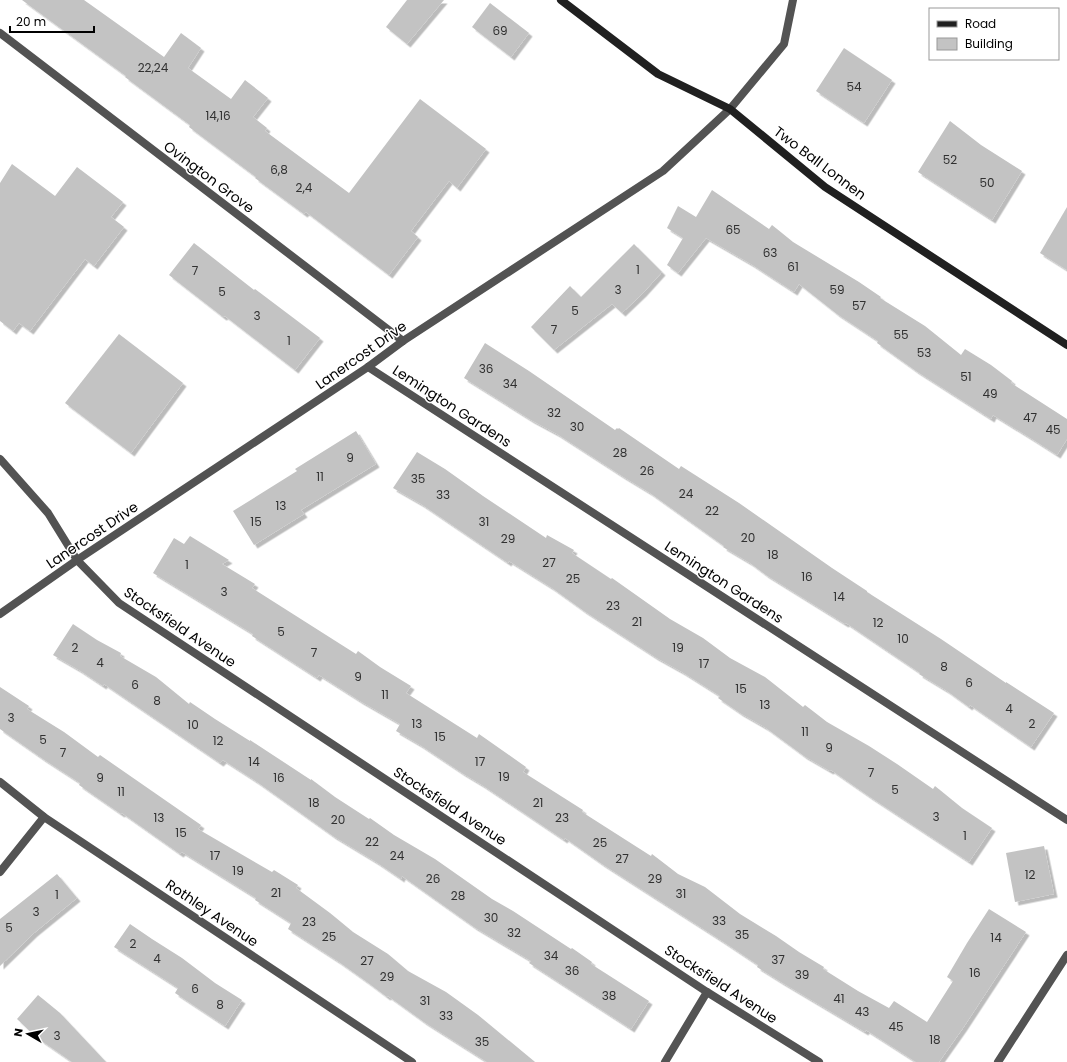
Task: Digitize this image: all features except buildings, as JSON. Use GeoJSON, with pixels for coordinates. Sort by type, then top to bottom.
{"type":"FeatureCollection","features":[{"type":"Feature","properties":{"kind":"main road","name":"Two Ball Lonnen"},"geometry":{"type":"LineString","coordinates":[[561,0],[658,74],[730,109],[825,186],[1067,345]]}},
{"type":"Feature","properties":{"kind":"street","name":"Lanercost Drive"},"geometry":{"type":"LineString","coordinates":[[0,614],[77,560],[368,367],[404,340],[663,171],[730,109],[784,44],[793,0]]}},
{"type":"Feature","properties":{"kind":"street","name":"Ovington Grove"},"geometry":{"type":"LineString","coordinates":[[0,33],[404,340]]}},
{"type":"Feature","properties":{"kind":"street","name":"Lemington Gardens"},"geometry":{"type":"LineString","coordinates":[[368,367],[1067,820]]}},
{"type":"Feature","properties":{"kind":"street","name":"Stocksfield Avenue"},"geometry":{"type":"LineString","coordinates":[[0,459],[48,513],[77,560],[119,603],[707,992],[819,1062]]}},
{"type":"Feature","properties":{"kind":"street","name":"Rothley Avenue"},"geometry":{"type":"LineString","coordinates":[[0,782],[44,817],[412,1062]]}},
{"type":"Feature","properties":{"kind":"street"},"geometry":{"type":"LineString","coordinates":[[0,872],[44,817]]}},
{"type":"Feature","properties":{"kind":"street"},"geometry":{"type":"LineString","coordinates":[[998,1062],[1067,955]]}},
{"type":"Feature","properties":{"kind":"street"},"geometry":{"type":"LineString","coordinates":[[665,1062],[707,992]]}}]}
